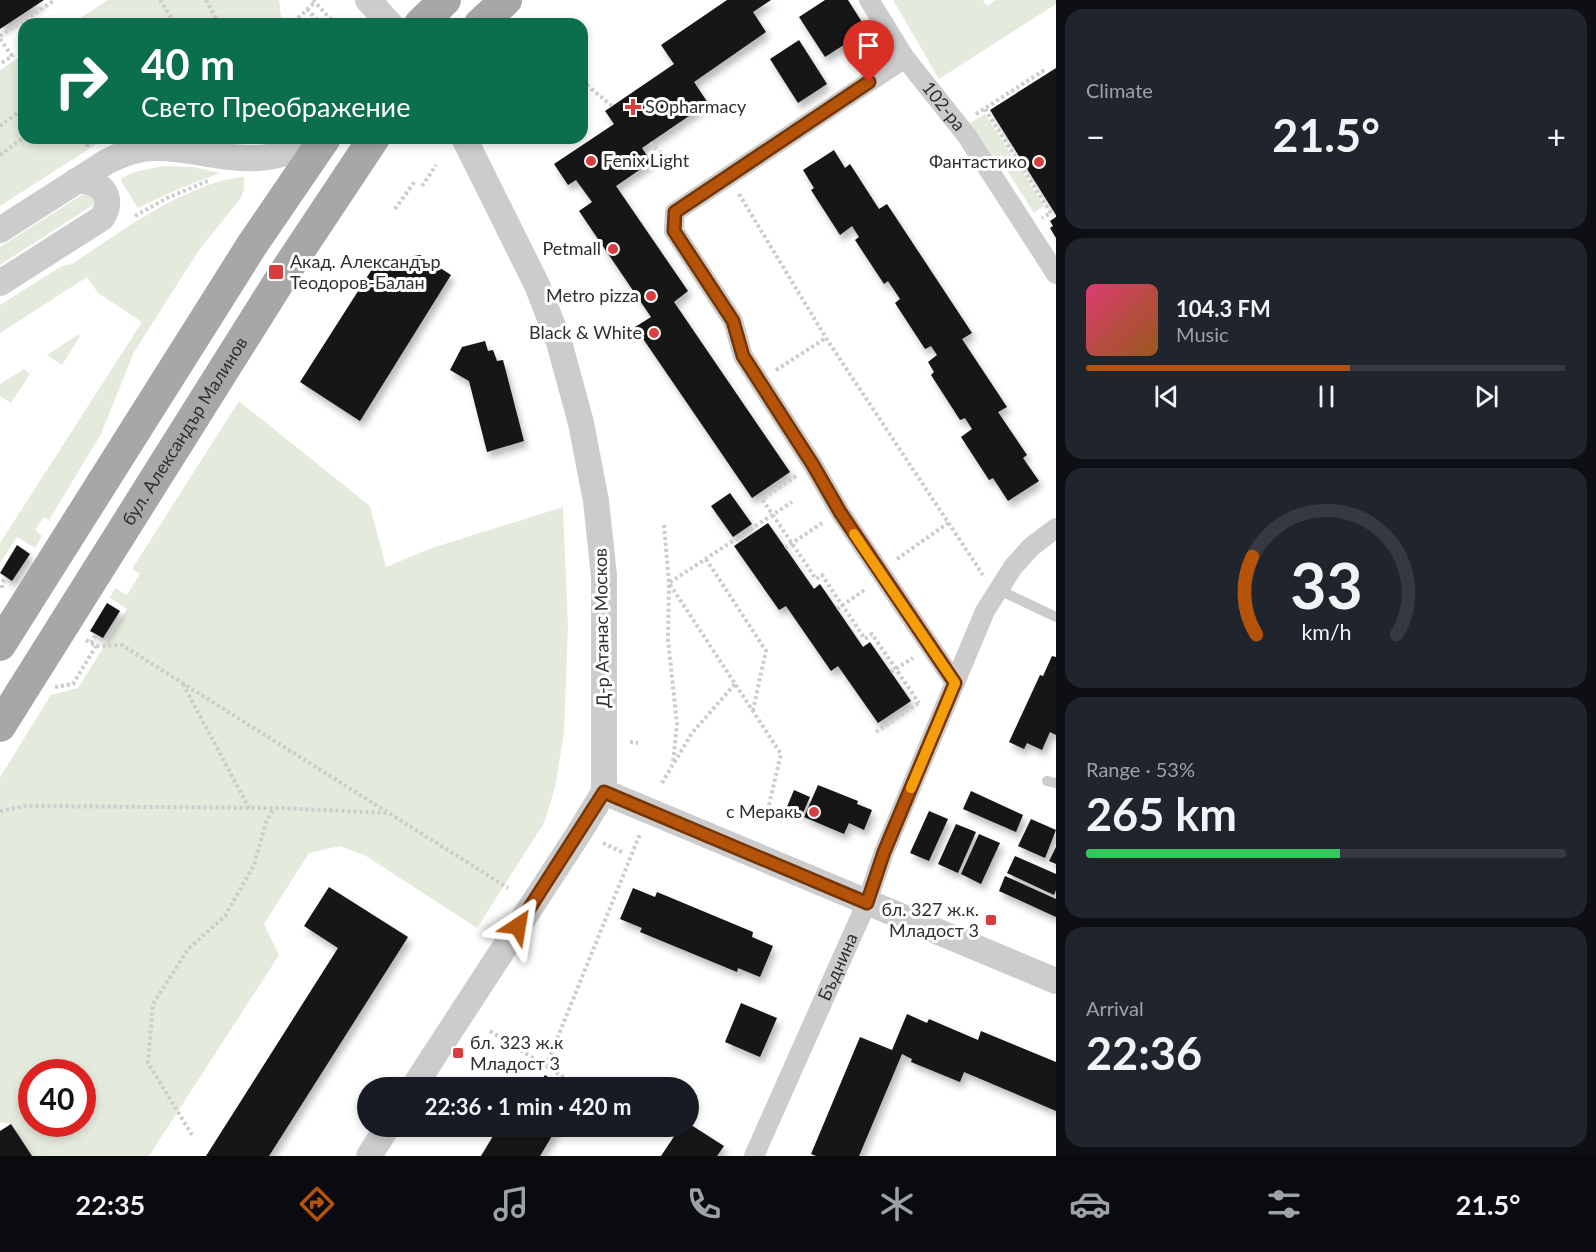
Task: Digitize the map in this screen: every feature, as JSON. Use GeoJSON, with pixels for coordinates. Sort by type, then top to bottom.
{"type":"FeatureCollection","features":[{"type":"Feature","properties":{"kind":"main road"},"geometry":{"type":"LineString","coordinates":[[426,18],[446,0]]}},
{"type":"Feature","properties":{"kind":"main road"},"geometry":{"type":"LineString","coordinates":[[486,18],[506,0]]}},
{"type":"Feature","properties":{"kind":"main road"},"geometry":{"type":"LineString","coordinates":[[0,645],[252,245],[321,144]]}},
{"type":"Feature","properties":{"kind":"main road","name":"бул. Александър Малинов"},"geometry":{"type":"LineString","coordinates":[[0,726],[285,272],[370,144]]}},
{"type":"Feature","properties":{"kind":"street"},"geometry":{"type":"LineString","coordinates":[[368,0],[384,18]]}},
{"type":"Feature","properties":{"kind":"street","name":"102-ра"},"geometry":{"type":"LineString","coordinates":[[869,0],[904,58],[967,136],[1056,274]]}},
{"type":"Feature","properties":{"kind":"street"},"geometry":{"type":"LineString","coordinates":[[904,58],[675,212],[674,231],[733,321],[743,356],[813,465],[840,512],[955,683]]}},
{"type":"Feature","properties":{"kind":"street"},"geometry":{"type":"LineString","coordinates":[[0,230],[108,161],[141,149],[156,148],[258,158],[276,156],[309,144]]}},
{"type":"Feature","properties":{"kind":"street","name":"Д-р Атанас Москов"},"geometry":{"type":"LineString","coordinates":[[467,144],[537,285],[559,342],[581,423],[596,501],[604,576],[604,792]]}},
{"type":"Feature","properties":{"kind":"street"},"geometry":{"type":"LineString","coordinates":[[0,283],[102,218],[108,209],[107,198],[99,185],[89,180],[76,181]]}},
{"type":"Feature","properties":{"kind":"street","name":"Бъднина"},"geometry":{"type":"LineString","coordinates":[[754,1156],[867,903],[884,852],[985,611],[992,584],[1031,547],[1056,528]]}},
{"type":"Feature","properties":{"kind":"street"},"geometry":{"type":"LineString","coordinates":[[420,1077],[604,792],[1056,981]]}},
{"type":"Feature","properties":{"kind":"street"},"geometry":{"type":"LineString","coordinates":[[369,1156],[381,1137]]}},
{"type":"Feature","properties":{"kind":"lane"},"geometry":{"type":"LineString","coordinates":[[992,584],[1056,617]]}},
{"type":"Feature","properties":{"kind":"path"},"geometry":{"type":"LineString","coordinates":[[28,18],[55,0]]}},
{"type":"Feature","properties":{"kind":"path"},"geometry":{"type":"LineString","coordinates":[[207,0],[216,18]]}},
{"type":"Feature","properties":{"kind":"path"},"geometry":{"type":"LineString","coordinates":[[161,1],[171,18]]}},
{"type":"Feature","properties":{"kind":"path"},"geometry":{"type":"LineString","coordinates":[[298,18],[314,1],[330,18]]}},
{"type":"Feature","properties":{"kind":"path"},"geometry":{"type":"LineString","coordinates":[[307,9],[315,18]]}},
{"type":"Feature","properties":{"kind":"path"},"geometry":{"type":"LineString","coordinates":[[0,64],[12,57],[0,37],[18,25]]}},
{"type":"Feature","properties":{"kind":"path"},"geometry":{"type":"LineString","coordinates":[[974,116],[1046,69]]}},
{"type":"Feature","properties":{"kind":"path"},"geometry":{"type":"LineString","coordinates":[[588,86],[612,106]]}},
{"type":"Feature","properties":{"kind":"path"},"geometry":{"type":"LineString","coordinates":[[985,108],[1052,213]]}},
{"type":"Feature","properties":{"kind":"path"},"geometry":{"type":"LineString","coordinates":[[0,126],[18,112]]}},
{"type":"Feature","properties":{"kind":"path"},"geometry":{"type":"LineString","coordinates":[[0,155],[18,142]]}},
{"type":"Feature","properties":{"kind":"path"},"geometry":{"type":"LineString","coordinates":[[650,143],[670,160]]}},
{"type":"Feature","properties":{"kind":"path"},"geometry":{"type":"LineString","coordinates":[[422,186],[436,165]]}},
{"type":"Feature","properties":{"kind":"path"},"geometry":{"type":"LineString","coordinates":[[728,176],[826,338],[948,524],[992,584]]}},
{"type":"Feature","properties":{"kind":"path"},"geometry":{"type":"LineString","coordinates":[[135,216],[167,198],[217,178]]}},
{"type":"Feature","properties":{"kind":"path"},"geometry":{"type":"LineString","coordinates":[[395,209],[415,181]]}},
{"type":"Feature","properties":{"kind":"path"},"geometry":{"type":"LineString","coordinates":[[759,381],[826,338]]}},
{"type":"Feature","properties":{"kind":"path"},"geometry":{"type":"LineString","coordinates":[[813,465],[762,499],[816,579],[822,575],[865,639],[872,634],[919,703]]}},
{"type":"Feature","properties":{"kind":"path"},"geometry":{"type":"LineString","coordinates":[[669,583],[792,502]]}},
{"type":"Feature","properties":{"kind":"path"},"geometry":{"type":"LineString","coordinates":[[786,548],[840,512]]}},
{"type":"Feature","properties":{"kind":"path"},"geometry":{"type":"LineString","coordinates":[[837,609],[948,524]]}},
{"type":"Feature","properties":{"kind":"path"},"geometry":{"type":"LineString","coordinates":[[664,525],[669,583],[668,640],[677,724],[673,763]]}},
{"type":"Feature","properties":{"kind":"path"},"geometry":{"type":"LineString","coordinates":[[706,559],[766,651],[752,711]]}},
{"type":"Feature","properties":{"kind":"path"},"geometry":{"type":"LineString","coordinates":[[2,583],[6,577]]}},
{"type":"Feature","properties":{"kind":"path"},"geometry":{"type":"LineString","coordinates":[[669,583],[781,754],[769,805]]}},
{"type":"Feature","properties":{"kind":"path"},"geometry":{"type":"LineString","coordinates":[[96,634],[91,643],[96,646],[122,645],[508,888]]}},
{"type":"Feature","properties":{"kind":"path"},"geometry":{"type":"LineString","coordinates":[[45,689],[73,684],[96,646]]}},
{"type":"Feature","properties":{"kind":"path"},"geometry":{"type":"LineString","coordinates":[[891,672],[916,656]]}},
{"type":"Feature","properties":{"kind":"path"},"geometry":{"type":"LineString","coordinates":[[183,683],[249,808]]}},
{"type":"Feature","properties":{"kind":"path"},"geometry":{"type":"LineString","coordinates":[[662,783],[692,733],[735,684]]}},
{"type":"Feature","properties":{"kind":"path"},"geometry":{"type":"LineString","coordinates":[[876,732],[927,697]]}},
{"type":"Feature","properties":{"kind":"path"},"geometry":{"type":"LineString","coordinates":[[630,742],[638,743]]}},
{"type":"Feature","properties":{"kind":"path"},"geometry":{"type":"LineString","coordinates":[[0,811],[26,806],[274,808],[388,813]]}},
{"type":"Feature","properties":{"kind":"path"},"geometry":{"type":"LineString","coordinates":[[192,1135],[148,1063],[153,1004],[188,949],[225,916],[254,865],[266,822],[274,808]]}},
{"type":"Feature","properties":{"kind":"path"},"geometry":{"type":"LineString","coordinates":[[546,1066],[640,834]]}},
{"type":"Feature","properties":{"kind":"path"},"geometry":{"type":"LineString","coordinates":[[603,843],[622,852]]}},
{"type":"Feature","properties":{"kind":"path"},"geometry":{"type":"LineString","coordinates":[[490,1031],[564,1077]]}},
{"type":"Feature","properties":{"kind":"shaded area"},"geometry":{"type":"Polygon","coordinates":[[[108,0],[279,0],[281,18],[80,18],[108,0]]]}},
{"type":"Feature","properties":{"kind":"shaded area"},"geometry":{"type":"Polygon","coordinates":[[[893,0],[983,0],[987,6],[996,0],[1056,0],[1056,4],[939,79],[893,0]]]}},
{"type":"Feature","properties":{"kind":"shaded area"},"geometry":{"type":"Polygon","coordinates":[[[18,58],[18,144],[97,144],[0,206],[0,70],[18,58]]]}},
{"type":"Feature","properties":{"kind":"shaded area"},"geometry":{"type":"Polygon","coordinates":[[[985,114],[1044,206],[1034,213],[999,158],[993,160],[970,123],[985,114]]]}},
{"type":"Feature","properties":{"kind":"shaded area"},"geometry":{"type":"Polygon","coordinates":[[[162,166],[193,167],[220,173],[138,208],[121,181],[122,178],[135,172],[162,166]]]}},
{"type":"Feature","properties":{"kind":"shaded area"},"geometry":{"type":"Polygon","coordinates":[[[244,177],[241,198],[199,250],[134,352],[101,434],[49,520],[44,517],[35,530],[42,536],[35,548],[17,537],[0,563],[0,543],[142,322],[98,293],[87,277],[0,333],[0,305],[62,266],[72,264],[132,224],[177,198],[222,181],[244,177]]]}},
{"type":"Feature","properties":{"kind":"shaded area"},"geometry":{"type":"Polygon","coordinates":[[[85,193],[90,193],[96,201],[93,205],[0,265],[0,247],[85,193]]]}},
{"type":"Feature","properties":{"kind":"shaded area"},"geometry":{"type":"Polygon","coordinates":[[[79,334],[80,336],[62,365],[47,355],[79,334]]]}},
{"type":"Feature","properties":{"kind":"shaded area"},"geometry":{"type":"Polygon","coordinates":[[[24,369],[30,374],[11,403],[0,396],[0,384],[24,369]]]}},
{"type":"Feature","properties":{"kind":"shaded area"},"geometry":{"type":"Polygon","coordinates":[[[239,401],[370,506],[386,567],[432,548],[563,507],[568,626],[564,733],[555,788],[544,823],[477,928],[366,856],[340,846],[309,853],[264,924],[279,955],[149,1156],[32,1156],[20,1137],[96,1137],[96,1059],[18,1059],[18,1135],[11,1124],[0,1122],[0,777],[51,695],[78,688],[127,609],[110,598],[115,588],[127,595],[140,574],[132,569],[239,401]]]}},
{"type":"Feature","properties":{"kind":"building"},"geometry":{"type":"Polygon","coordinates":[[[0,0],[44,0],[0,29],[0,0]]]}},
{"type":"Feature","properties":{"kind":"building"},"geometry":{"type":"Polygon","coordinates":[[[727,0],[771,0],[753,12],[766,32],[694,82],[708,103],[642,148],[651,162],[616,186],[688,291],[674,302],[790,472],[752,498],[635,327],[651,317],[579,211],[592,202],[576,180],[568,185],[554,164],[584,144],[588,144],[588,141],[614,124],[605,111],[674,64],[661,45],[727,0]]]}},
{"type":"Feature","properties":{"kind":"building"},"geometry":{"type":"Polygon","coordinates":[[[825,0],[848,0],[867,30],[825,57],[799,17],[825,0]]]}},
{"type":"Feature","properties":{"kind":"building"},"geometry":{"type":"Polygon","coordinates":[[[799,40],[827,84],[798,103],[770,59],[799,40]]]}},
{"type":"Feature","properties":{"kind":"building","name":"Фантастико"},"geometry":{"type":"Polygon","coordinates":[[[1056,68],[1056,215],[990,110],[1056,68]]]}},
{"type":"Feature","properties":{"kind":"building"},"geometry":{"type":"Polygon","coordinates":[[[834,150],[845,168],[850,164],[879,209],[887,204],[972,333],[962,339],[1007,407],[998,412],[1027,455],[1023,458],[1039,481],[1008,501],[993,478],[989,480],[961,437],[972,429],[965,418],[960,420],[931,375],[934,372],[928,362],[937,355],[931,346],[925,349],[895,303],[900,299],[888,281],[884,284],[855,240],[859,237],[852,226],[840,235],[811,190],[814,188],[803,170],[834,150]]]}},
{"type":"Feature","properties":{"kind":"building"},"geometry":{"type":"Polygon","coordinates":[[[1056,217],[1056,238],[1050,228],[1053,226],[1050,221],[1056,217]]]}},
{"type":"Feature","properties":{"kind":"building"},"geometry":{"type":"Polygon","coordinates":[[[420,255],[451,275],[360,421],[300,382],[376,263],[420,255]]]}},
{"type":"Feature","properties":{"kind":"building"},"geometry":{"type":"Polygon","coordinates":[[[485,341],[488,351],[493,350],[497,361],[503,360],[524,441],[487,452],[469,381],[450,370],[462,347],[485,341]]]}},
{"type":"Feature","properties":{"kind":"building"},"geometry":{"type":"Polygon","coordinates":[[[730,493],[752,524],[733,537],[711,506],[730,493]]]}},
{"type":"Feature","properties":{"kind":"building"},"geometry":{"type":"Polygon","coordinates":[[[768,523],[814,589],[820,584],[863,647],[870,642],[911,701],[878,723],[838,666],[831,671],[786,606],[779,610],[734,546],[768,523]]]}},
{"type":"Feature","properties":{"kind":"building"},"geometry":{"type":"Polygon","coordinates":[[[17,545],[30,554],[12,581],[0,573],[17,545]]]}},
{"type":"Feature","properties":{"kind":"building"},"geometry":{"type":"Polygon","coordinates":[[[107,603],[120,611],[103,638],[90,631],[107,603]]]}},
{"type":"Feature","properties":{"kind":"building"},"geometry":{"type":"Polygon","coordinates":[[[1052,656],[1056,657],[1056,735],[1050,732],[1042,750],[1027,743],[1024,749],[1009,742],[1040,675],[1043,676],[1052,656]]]}},
{"type":"Feature","properties":{"kind":"building"},"geometry":{"type":"Polygon","coordinates":[[[818,785],[858,801],[857,804],[872,810],[864,830],[849,823],[844,834],[804,817],[818,785]]]}},
{"type":"Feature","properties":{"kind":"building"},"geometry":{"type":"Polygon","coordinates":[[[794,790],[810,797],[802,815],[786,809],[794,790]]]}},
{"type":"Feature","properties":{"kind":"building"},"geometry":{"type":"Polygon","coordinates":[[[971,791],[1023,815],[1016,832],[963,809],[971,791]]]}},
{"type":"Feature","properties":{"kind":"building"},"geometry":{"type":"Polygon","coordinates":[[[929,811],[948,819],[929,861],[910,853],[929,811]]]}},
{"type":"Feature","properties":{"kind":"building"},"geometry":{"type":"Polygon","coordinates":[[[1031,819],[1056,830],[1045,858],[1018,846],[1031,819]]]}},
{"type":"Feature","properties":{"kind":"building"},"geometry":{"type":"Polygon","coordinates":[[[956,824],[976,832],[958,873],[938,864],[956,824]]]}},
{"type":"Feature","properties":{"kind":"building"},"geometry":{"type":"Polygon","coordinates":[[[979,834],[1000,843],[981,884],[961,874],[979,834]]]}},
{"type":"Feature","properties":{"kind":"building"},"geometry":{"type":"Polygon","coordinates":[[[1056,847],[1056,864],[1049,861],[1056,847]]]}},
{"type":"Feature","properties":{"kind":"building"},"geometry":{"type":"Polygon","coordinates":[[[1015,856],[1056,874],[1054,895],[1007,873],[1015,856]]]}},
{"type":"Feature","properties":{"kind":"building"},"geometry":{"type":"Polygon","coordinates":[[[1005,876],[1056,899],[1056,917],[999,891],[1005,876]]]}},
{"type":"Feature","properties":{"kind":"building"},"geometry":{"type":"Polygon","coordinates":[[[329,887],[408,937],[269,1156],[206,1156],[338,948],[304,926],[329,887]]]}},
{"type":"Feature","properties":{"kind":"building"},"geometry":{"type":"Polygon","coordinates":[[[633,888],[655,897],[657,892],[753,932],[752,937],[773,946],[760,977],[738,968],[737,972],[640,932],[642,928],[620,919],[633,888]]]}},
{"type":"Feature","properties":{"kind":"building"},"geometry":{"type":"Polygon","coordinates":[[[741,1003],[777,1018],[760,1057],[725,1042],[741,1003]]]}},
{"type":"Feature","properties":{"kind":"building"},"geometry":{"type":"Polygon","coordinates":[[[907,1014],[927,1023],[929,1019],[978,1040],[981,1031],[1056,1062],[1056,1111],[964,1072],[960,1082],[911,1062],[912,1059],[902,1054],[859,1156],[811,1154],[860,1037],[892,1050],[907,1014]]]}},
{"type":"Feature","properties":{"kind":"building"},"geometry":{"type":"Polygon","coordinates":[[[11,1124],[32,1156],[0,1156],[0,1131],[11,1124]]]}},
{"type":"Feature","properties":{"kind":"building"},"geometry":{"type":"Polygon","coordinates":[[[699,1130],[724,1146],[717,1156],[661,1156],[674,1137],[699,1137],[699,1130]]]}},
{"type":"Feature","properties":{"kind":"building"},"geometry":{"type":"Polygon","coordinates":[[[492,1137],[551,1137],[540,1156],[481,1156],[492,1137]]]}},
{"type":"Feature","properties":{"kind":"slow traffic"},"geometry":{"type":"LineString","coordinates":[[854,534],[955,683],[911,788]]}},
{"type":"Feature","properties":{"kind":"place","name":"SOpharmacy"},"geometry":{"type":"Point","coordinates":[633,107]}},
{"type":"Feature","properties":{"kind":"place","name":"Fenix Light"},"geometry":{"type":"Point","coordinates":[591,161]}},
{"type":"Feature","properties":{"kind":"place","name":"Фантастико"},"geometry":{"type":"Point","coordinates":[1039,162]}},
{"type":"Feature","properties":{"kind":"place","name":"Petmall"},"geometry":{"type":"Point","coordinates":[613,249]}},
{"type":"Feature","properties":{"kind":"place","name":"Акад. Александър Теодоров-Балан"},"geometry":{"type":"Point","coordinates":[276,272]}},
{"type":"Feature","properties":{"kind":"place","name":"Metro pizza"},"geometry":{"type":"Point","coordinates":[651,296]}},
{"type":"Feature","properties":{"kind":"place","name":"Black & White"},"geometry":{"type":"Point","coordinates":[654,333]}},
{"type":"Feature","properties":{"kind":"place","name":"с Меракь"},"geometry":{"type":"Point","coordinates":[814,812]}},
{"type":"Feature","properties":{"kind":"place","name":"бл. 327 ж.к. Младост 3"},"geometry":{"type":"Point","coordinates":[991,920]}},
{"type":"Feature","properties":{"kind":"place","name":"бл. 323 ж.к Младост 3"},"geometry":{"type":"Point","coordinates":[458,1053]}},
{"type":"Feature","properties":{"kind":"route"},"geometry":{"type":"LineString","coordinates":[[518,926],[604,792],[867,903],[884,852],[955,683],[840,512],[813,465],[743,356],[733,321],[674,231],[675,212],[869,82]]}}]}
